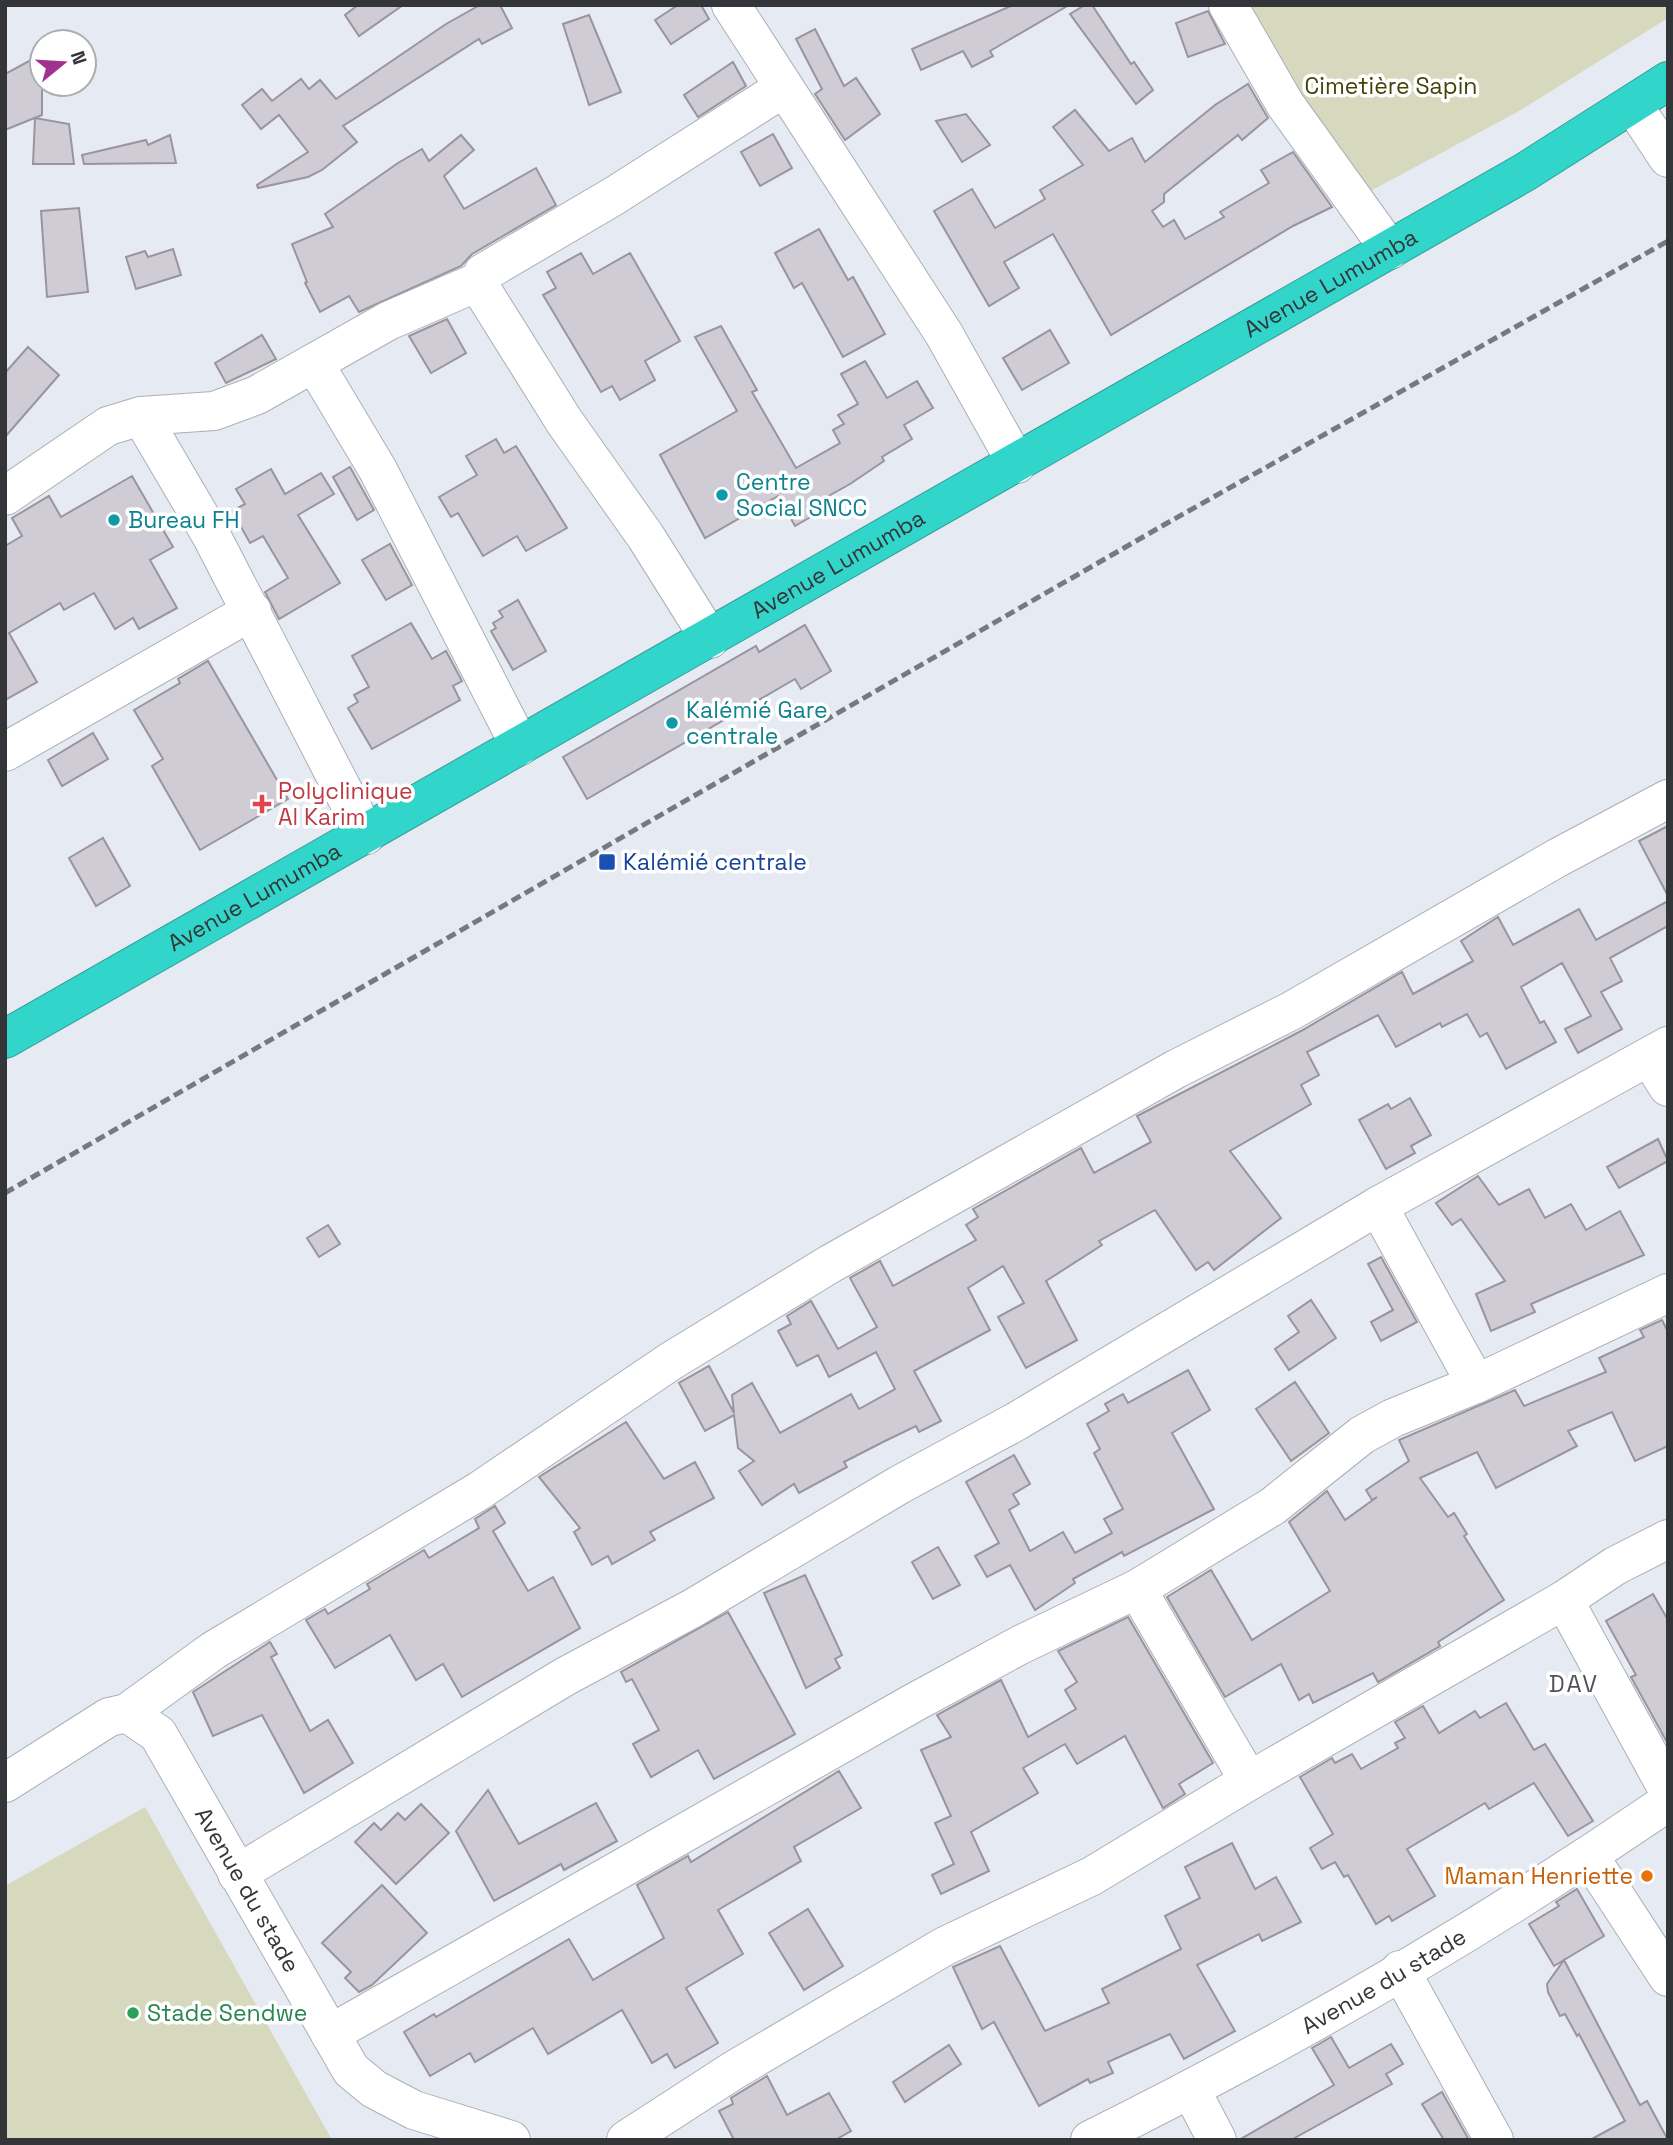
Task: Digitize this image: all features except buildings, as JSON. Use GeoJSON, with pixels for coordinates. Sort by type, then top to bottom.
{"type":"FeatureCollection","features":[{"type":"Feature","properties":{"kind":"highway","name":"Avenue Lumumba"},"geometry":{"type":"LineString","coordinates":[[5,1039],[1390,250],[1525,172],[1633,106],[1668,81]]}},
{"type":"Feature","properties":{"kind":"street"},"geometry":{"type":"LineString","coordinates":[[731,5],[782,89],[944,334],[1017,464]]}},
{"type":"Feature","properties":{"kind":"street"},"geometry":{"type":"LineString","coordinates":[[1228,5],[1248,45],[1284,104],[1390,250]]}},
{"type":"Feature","properties":{"kind":"street"},"geometry":{"type":"LineString","coordinates":[[710,639],[646,537],[564,421],[482,289],[480,281],[483,273],[614,196],[782,89]]}},
{"type":"Feature","properties":{"kind":"street"},"geometry":{"type":"LineString","coordinates":[[1633,106],[1668,158]]}},
{"type":"Feature","properties":{"kind":"street"},"geometry":{"type":"LineString","coordinates":[[5,496],[108,426],[141,416],[214,411],[257,395],[388,321],[480,281]]}},
{"type":"Feature","properties":{"kind":"street"},"geometry":{"type":"LineString","coordinates":[[314,363],[378,470],[520,746]]}},
{"type":"Feature","properties":{"kind":"street"},"geometry":{"type":"LineString","coordinates":[[141,416],[252,611],[366,835]]}},
{"type":"Feature","properties":{"kind":"street"},"geometry":{"type":"LineString","coordinates":[[5,752],[252,611]]}},
{"type":"Feature","properties":{"kind":"street"},"geometry":{"type":"LineString","coordinates":[[5,1783],[109,1717],[127,1713],[214,1650],[480,1490],[671,1362],[830,1264],[1176,1069],[1291,1010],[1557,858],[1668,799]]}},
{"type":"Feature","properties":{"kind":"street"},"geometry":{"type":"LineString","coordinates":[[237,1874],[566,1676],[693,1608],[1378,1206],[1662,1063]]}},
{"type":"Feature","properties":{"kind":"street"},"geometry":{"type":"LineString","coordinates":[[1378,1206],[1476,1384]]}},
{"type":"Feature","properties":{"kind":"street"},"geometry":{"type":"LineString","coordinates":[[330,2034],[915,1702],[1020,1645],[1137,1589],[1273,1506],[1362,1436],[1393,1418],[1476,1384],[1668,1293]]}},
{"type":"Feature","properties":{"kind":"street"},"geometry":{"type":"LineString","coordinates":[[626,2140],[734,2070],[944,1946],[1092,1876],[1249,1781],[1564,1600],[1615,1566],[1668,1539]]}},
{"type":"Feature","properties":{"kind":"street"},"geometry":{"type":"LineString","coordinates":[[1137,1589],[1249,1781]]}},
{"type":"Feature","properties":{"kind":"street"},"geometry":{"type":"LineString","coordinates":[[1564,1600],[1668,1790]]}},
{"type":"Feature","properties":{"kind":"street","name":"Avenue du stade"},"geometry":{"type":"LineString","coordinates":[[127,1713],[158,1734],[351,2070],[374,2089],[414,2110],[510,2140]]}},
{"type":"Feature","properties":{"kind":"street","name":"Avenue du stade"},"geometry":{"type":"LineString","coordinates":[[1090,2140],[1191,2090],[1400,1970],[1589,1856],[1668,1802]]}},
{"type":"Feature","properties":{"kind":"street"},"geometry":{"type":"LineString","coordinates":[[1589,1856],[1668,1977]]}},
{"type":"Feature","properties":{"kind":"street"},"geometry":{"type":"LineString","coordinates":[[1400,1970],[1494,2140]]}},
{"type":"Feature","properties":{"kind":"street"},"geometry":{"type":"LineString","coordinates":[[1191,2090],[1217,2140]]}},
{"type":"Feature","properties":{"kind":"green space","name":"Cimetière Sapin"},"geometry":{"type":"Polygon","coordinates":[[[1240,5],[1668,5],[1668,18],[1519,111],[1367,193],[1240,5]]]}},
{"type":"Feature","properties":{"kind":"green space","name":"Stade Sendwe"},"geometry":{"type":"Polygon","coordinates":[[[145,1807],[332,2140],[5,2140],[5,1886],[145,1807]]]}},
{"type":"Feature","properties":{"kind":"railway"},"geometry":{"type":"LineString","coordinates":[[5,1193],[1169,522],[1668,241]]}},
{"type":"Feature","properties":{"kind":"place","name":"Centre Social SNCC"},"geometry":{"type":"Point","coordinates":[722,495]}},
{"type":"Feature","properties":{"kind":"place","name":"Bureau FH"},"geometry":{"type":"Point","coordinates":[114,520]}},
{"type":"Feature","properties":{"kind":"place","name":"Kalémié Gare centrale"},"geometry":{"type":"Point","coordinates":[672,723]}},
{"type":"Feature","properties":{"kind":"place","name":"Polyclinique Al Karim"},"geometry":{"type":"Point","coordinates":[262,804]}},
{"type":"Feature","properties":{"kind":"place","name":"Kalémié centrale"},"geometry":{"type":"Point","coordinates":[607,862]}},
{"type":"Feature","properties":{"kind":"place","name":"Maman Henriette"},"geometry":{"type":"Point","coordinates":[1647,1876]}},
{"type":"Feature","properties":{"kind":"place","name":"Stade Sendwe"},"geometry":{"type":"Point","coordinates":[133,2013]}},
{"type":"Feature","properties":{"kind":"district","name":"DAV"},"geometry":{"type":"Point","coordinates":[1574,1683]}}]}
